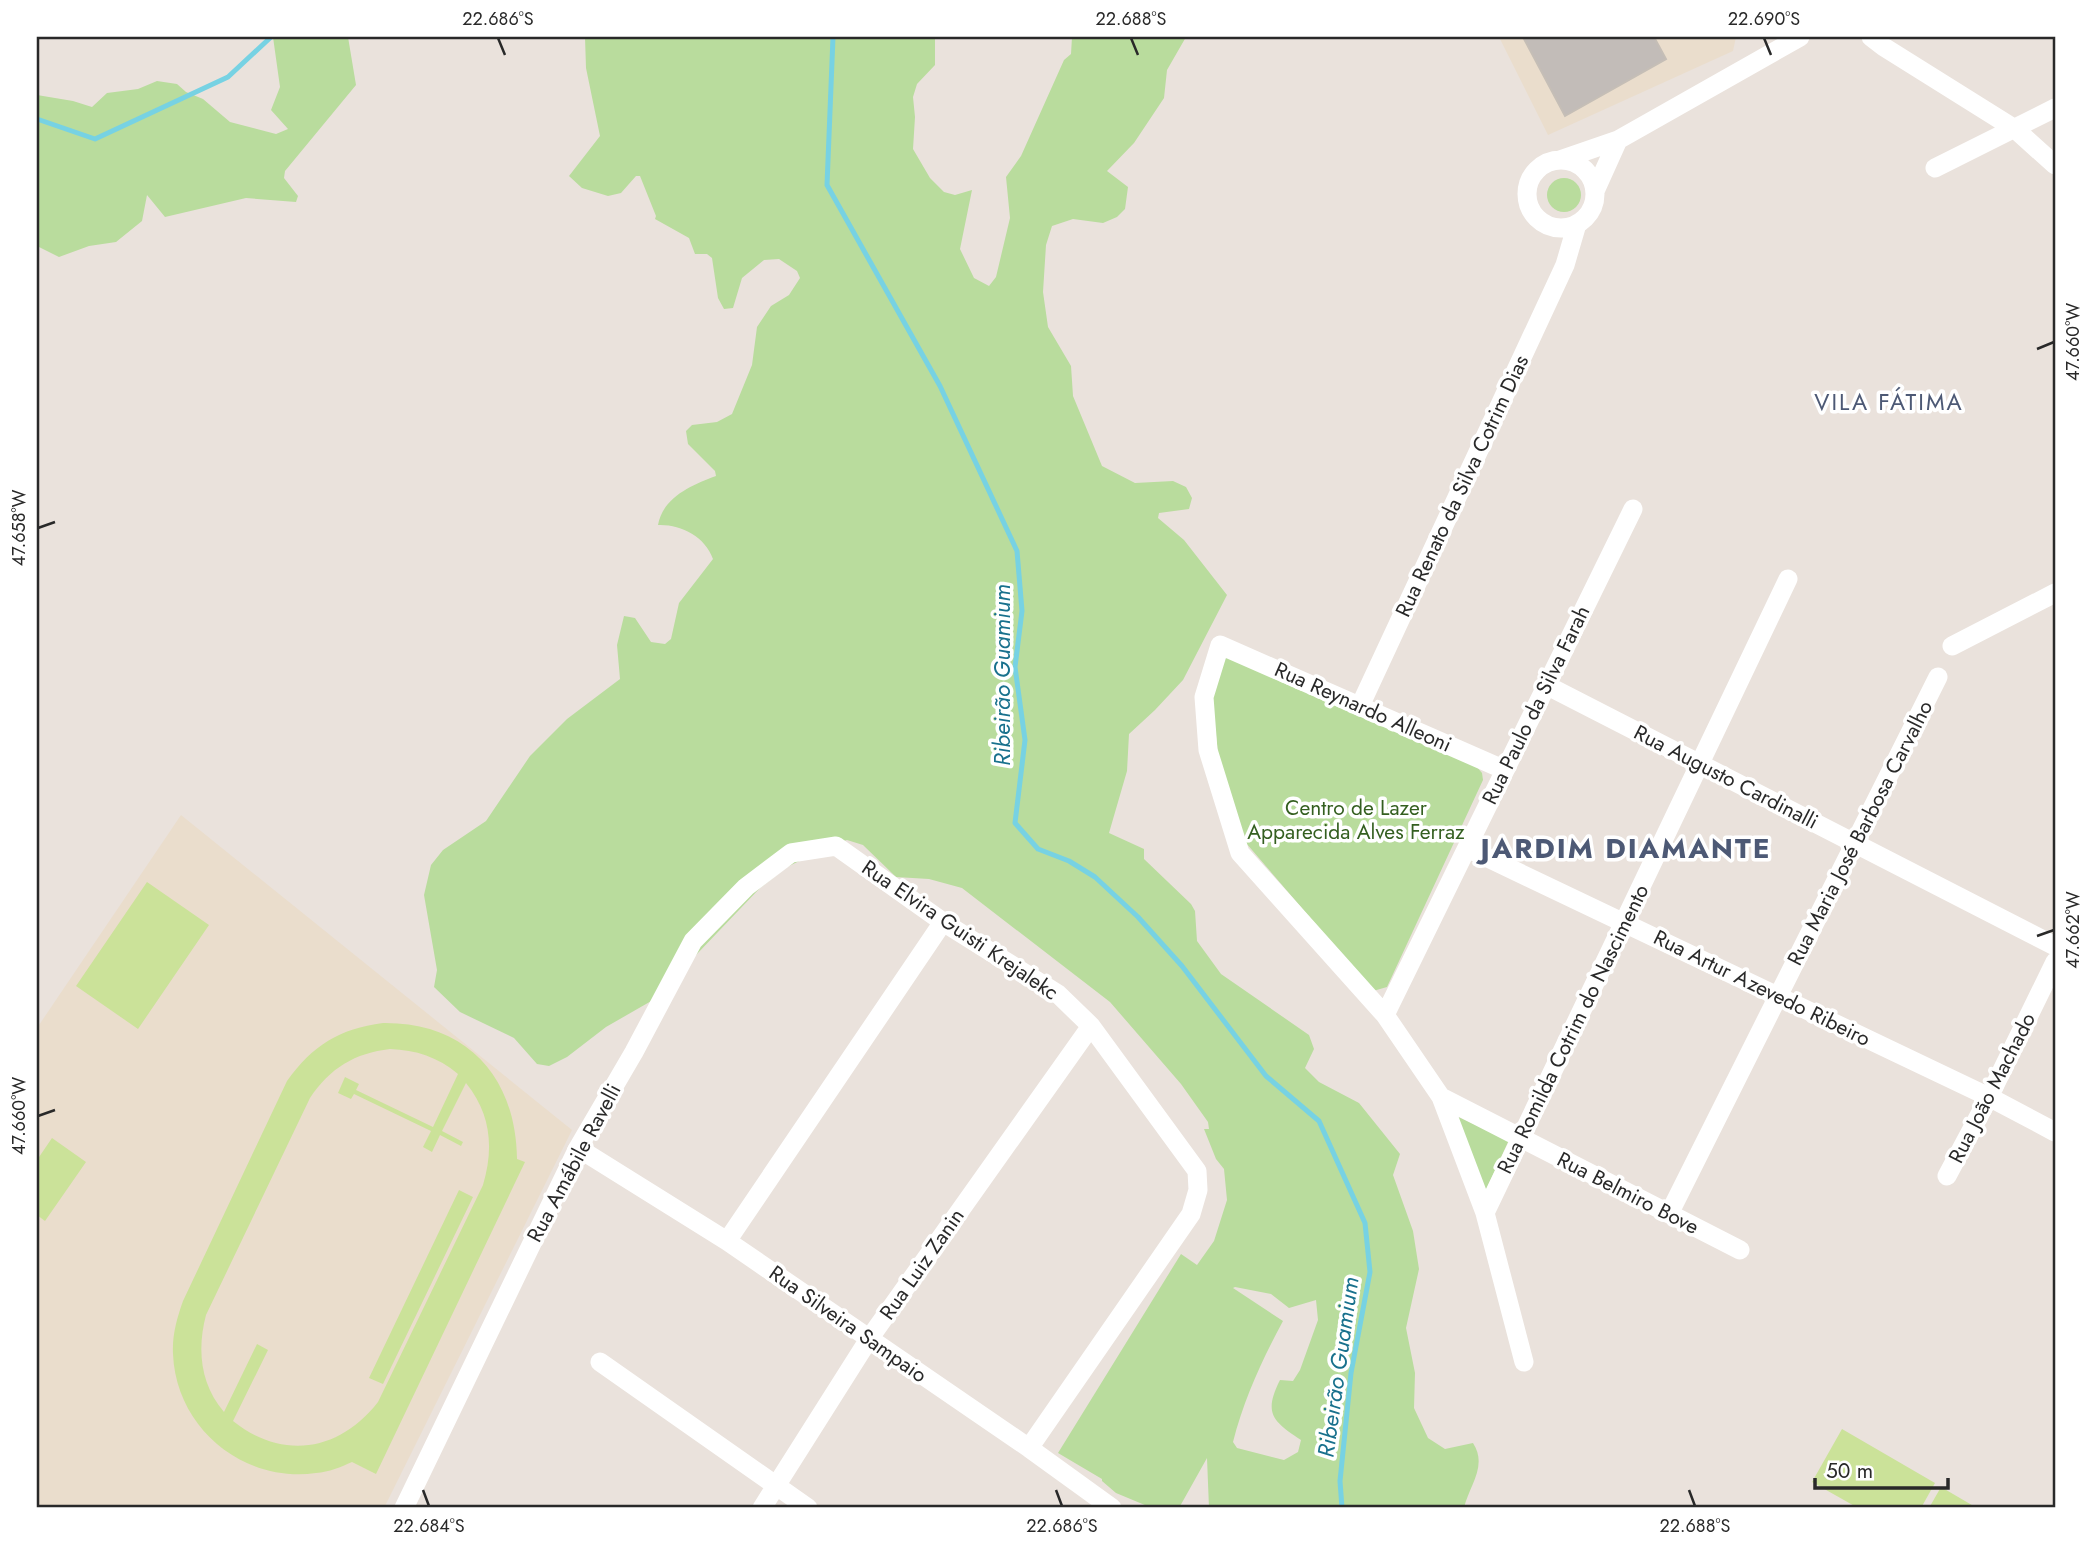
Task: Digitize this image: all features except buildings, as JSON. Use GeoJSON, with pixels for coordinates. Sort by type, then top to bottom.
{"type":"FeatureCollection","features":[{"type":"Feature","properties":{"kind":"street"},"geometry":{"type":"LineString","coordinates":[[1618,140],[1595,191],[1591,211],[1585,219],[1566,228],[1550,226],[1536,217],[1527,197],[1532,176],[1540,168],[1550,162],[1618,140],[1800,37]]}},
{"type":"Feature","properties":{"kind":"street"},"geometry":{"type":"LineString","coordinates":[[1871,37],[2015,129],[2055,165]]}},
{"type":"Feature","properties":{"kind":"street"},"geometry":{"type":"LineString","coordinates":[[1935,168],[2055,108]]}},
{"type":"Feature","properties":{"kind":"street"},"geometry":{"type":"LineString","coordinates":[[1560,160],[1580,166],[1595,191]]}},
{"type":"Feature","properties":{"kind":"street","name":"Rua Renato da Silva Cotrim Dias"},"geometry":{"type":"LineString","coordinates":[[1360,706],[1565,265],[1577,224]]}},
{"type":"Feature","properties":{"kind":"street"},"geometry":{"type":"LineString","coordinates":[[1550,226],[1565,265]]}},
{"type":"Feature","properties":{"kind":"street","name":"Rua Paulo da Silva Farah"},"geometry":{"type":"LineString","coordinates":[[1385,1015],[1633,509]]}},
{"type":"Feature","properties":{"kind":"street","name":"Rua Romilda Cotrim do Nascimento"},"geometry":{"type":"LineString","coordinates":[[1485,1213],[1788,579]]}},
{"type":"Feature","properties":{"kind":"street"},"geometry":{"type":"LineString","coordinates":[[1952,646],[2055,593]]}},
{"type":"Feature","properties":{"kind":"street","name":"Rua Reynardo Alleoni"},"geometry":{"type":"LineString","coordinates":[[1385,1015],[1240,853],[1208,750],[1204,697],[1220,645],[1505,770]]}},
{"type":"Feature","properties":{"kind":"street","name":"Rua Maria José Barbosa Carvalho"},"geometry":{"type":"LineString","coordinates":[[1670,1214],[1938,677]]}},
{"type":"Feature","properties":{"kind":"street","name":"Rua Augusto Cardinalli"},"geometry":{"type":"LineString","coordinates":[[1546,685],[2055,946]]}},
{"type":"Feature","properties":{"kind":"street","name":"Rua Elvira Guisti Krejalekc"},"geometry":{"type":"LineString","coordinates":[[791,853],[836,846],[943,922],[1058,994],[1091,1026],[1197,1171],[1198,1191],[1191,1214],[1029,1448]]}},
{"type":"Feature","properties":{"kind":"street","name":"Rua Artur Azevedo Ribeiro"},"geometry":{"type":"LineString","coordinates":[[1467,848],[1989,1097],[2055,1132]]}},
{"type":"Feature","properties":{"kind":"street","name":"Rua Amábile Ravelli"},"geometry":{"type":"LineString","coordinates":[[404,1508],[578,1149],[693,941],[746,887],[791,853]]}},
{"type":"Feature","properties":{"kind":"street"},"geometry":{"type":"LineString","coordinates":[[727,1241],[943,922]]}},
{"type":"Feature","properties":{"kind":"street","name":"Rua João Machado"},"geometry":{"type":"LineString","coordinates":[[1947,1176],[2055,962]]}},
{"type":"Feature","properties":{"kind":"street"},"geometry":{"type":"LineString","coordinates":[[1385,1015],[1441,1097],[1485,1213],[1524,1362]]}},
{"type":"Feature","properties":{"kind":"street","name":"Rua Luiz Zanin"},"geometry":{"type":"LineString","coordinates":[[762,1508],[869,1339],[1091,1026]]}},
{"type":"Feature","properties":{"kind":"street","name":"Rua Belmiro Bove"},"geometry":{"type":"LineString","coordinates":[[1441,1097],[1740,1250]]}},
{"type":"Feature","properties":{"kind":"street","name":"Rua Silveira Sampaio"},"geometry":{"type":"LineString","coordinates":[[578,1149],[727,1241],[1112,1508]]}},
{"type":"Feature","properties":{"kind":"street"},"geometry":{"type":"LineString","coordinates":[[600,1363],[808,1508]]}},
{"type":"Feature","properties":{"kind":"shaded area"},"geometry":{"type":"Polygon","coordinates":[[[1499,37],[1736,37],[1733,51],[1548,135],[1499,37]]]}},
{"type":"Feature","properties":{"kind":"shaded area"},"geometry":{"type":"Polygon","coordinates":[[[181,815],[572,1130],[384,1508],[37,1508],[37,1028],[181,815]]]}},
{"type":"Feature","properties":{"kind":"green space"},"geometry":{"type":"Polygon","coordinates":[[[273,37],[348,37],[356,85],[285,171],[284,178],[298,196],[296,202],[246,198],[165,217],[147,195],[142,221],[116,242],[89,246],[59,257],[37,246],[37,95],[92,107],[107,93],[138,89],[157,81],[177,84],[186,92],[203,99],[230,122],[276,134],[288,129],[271,110],[280,87],[273,37]]]}},
{"type":"Feature","properties":{"kind":"green space"},"geometry":{"type":"Polygon","coordinates":[[[585,37],[935,37],[935,65],[917,84],[913,97],[913,149],[930,178],[944,192],[955,195],[972,190],[960,249],[974,278],[989,286],[996,277],[1010,218],[1006,177],[1021,156],[1064,60],[1071,54],[1072,37],[1186,37],[1167,70],[1164,98],[1134,143],[1107,171],[1128,187],[1125,209],[1117,217],[1103,223],[1073,219],[1052,226],[1046,245],[1043,292],[1048,327],[1071,366],[1073,396],[1102,466],[1135,483],[1173,481],[1186,487],[1192,498],[1189,509],[1159,513],[1158,518],[1184,540],[1227,595],[1183,680],[1129,734],[1127,771],[1109,833],[1144,849],[1144,859],[1191,904],[1195,911],[1197,941],[1221,974],[1309,1035],[1314,1049],[1305,1068],[1319,1082],[1359,1103],[1400,1154],[1393,1175],[1413,1231],[1419,1269],[1406,1328],[1415,1373],[1414,1408],[1428,1438],[1445,1449],[1473,1443],[1477,1451],[1478,1468],[1464,1508],[1209,1508],[1207,1458],[1179,1508],[1152,1508],[1116,1493],[1102,1479],[1058,1453],[1181,1254],[1197,1265],[1214,1241],[1227,1200],[1224,1169],[1216,1159],[1204,1129],[1209,1129],[1208,1122],[1181,1084],[1110,1002],[962,888],[929,879],[896,877],[863,845],[847,840],[834,844],[787,867],[760,888],[653,1000],[606,1027],[567,1057],[549,1066],[537,1064],[514,1038],[460,1012],[434,987],[437,970],[424,895],[431,865],[443,850],[486,821],[530,756],[567,719],[620,679],[617,645],[624,616],[635,618],[651,642],[665,644],[671,639],[679,603],[713,559],[704,544],[691,533],[658,525],[666,507],[680,493],[716,476],[715,471],[688,444],[686,431],[692,425],[717,422],[732,414],[752,365],[757,327],[771,306],[789,295],[800,278],[797,271],[779,259],[764,260],[742,278],[733,308],[724,309],[718,298],[712,258],[707,254],[695,254],[689,238],[655,219],[640,176],[636,176],[621,193],[608,196],[582,188],[569,176],[600,136],[586,68],[585,37]],[[1233,1288],[1283,1321],[1254,1380],[1233,1442],[1237,1448],[1284,1460],[1298,1452],[1301,1440],[1278,1422],[1272,1409],[1272,1401],[1280,1380],[1293,1381],[1300,1370],[1318,1320],[1316,1300],[1289,1308],[1271,1294],[1233,1288]]]}},
{"type":"Feature","properties":{"kind":"green space"},"geometry":{"type":"Polygon","coordinates":[[[1564,178],[1576,183],[1581,195],[1576,207],[1564,212],[1552,207],[1547,195],[1552,183],[1564,178]]]}},
{"type":"Feature","properties":{"kind":"green space","name":"Centro de Lazer Apparecida Alves Ferraz"},"geometry":{"type":"Polygon","coordinates":[[[1228,654],[1477,767],[1482,773],[1483,780],[1387,987],[1373,991],[1246,843],[1218,753],[1212,700],[1222,660],[1228,654]]]}},
{"type":"Feature","properties":{"kind":"green space"},"geometry":{"type":"Polygon","coordinates":[[[147,882],[209,925],[138,1029],[76,986],[147,882]]]}},
{"type":"Feature","properties":{"kind":"green space"},"geometry":{"type":"Polygon","coordinates":[[[383,1023],[413,1025],[439,1032],[462,1044],[481,1060],[496,1080],[507,1103],[514,1130],[517,1159],[525,1162],[376,1474],[352,1462],[316,1473],[289,1474],[263,1469],[239,1459],[218,1445],[200,1427],[186,1405],[177,1381],[173,1354],[175,1327],[183,1301],[287,1081],[317,1048],[340,1034],[383,1023]],[[400,1050],[377,1051],[355,1058],[335,1070],[318,1087],[310,1098],[206,1315],[201,1353],[205,1378],[224,1412],[257,1344],[268,1350],[233,1421],[252,1434],[271,1442],[310,1445],[329,1440],[363,1419],[378,1402],[483,1185],[488,1158],[488,1132],[481,1107],[466,1083],[442,1131],[463,1142],[461,1146],[440,1135],[432,1152],[423,1147],[431,1131],[354,1094],[351,1099],[338,1093],[345,1077],[359,1084],[356,1090],[433,1127],[458,1074],[435,1059],[400,1050]]]}},
{"type":"Feature","properties":{"kind":"green space"},"geometry":{"type":"Polygon","coordinates":[[[1454,1115],[1509,1140],[1485,1192],[1454,1115]]]}},
{"type":"Feature","properties":{"kind":"green space"},"geometry":{"type":"Polygon","coordinates":[[[52,1138],[86,1162],[45,1221],[37,1215],[37,1160],[52,1138]]]}},
{"type":"Feature","properties":{"kind":"green space"},"geometry":{"type":"Polygon","coordinates":[[[459,1190],[473,1197],[383,1384],[369,1378],[459,1190]]]}},
{"type":"Feature","properties":{"kind":"green space"},"geometry":{"type":"Polygon","coordinates":[[[1842,1429],[1935,1483],[1921,1508],[1858,1508],[1812,1482],[1842,1429]]]}},
{"type":"Feature","properties":{"kind":"green space"},"geometry":{"type":"Polygon","coordinates":[[[1941,1487],[1977,1508],[1929,1508],[1941,1487]]]}},
{"type":"Feature","properties":{"kind":"waterway","name":"Ribeirão Guamium"},"geometry":{"type":"LineString","coordinates":[[37,119],[95,139],[228,77],[271,37]]}},
{"type":"Feature","properties":{"kind":"waterway","name":"Ribeirão Guamium"},"geometry":{"type":"LineString","coordinates":[[833,37],[827,185],[940,386],[1017,551],[1022,611],[1015,667],[1025,740],[1015,823],[1038,849],[1069,861],[1095,877],[1138,917],[1182,966],[1266,1076],[1319,1121],[1365,1223],[1370,1272],[1351,1373],[1340,1481],[1342,1508]]}},
{"type":"Feature","properties":{"kind":"district","name":"VILA FÁTIMA"},"geometry":{"type":"Point","coordinates":[1889,402]}},
{"type":"Feature","properties":{"kind":"district","name":"JARDIM DIAMANTE"},"geometry":{"type":"Point","coordinates":[1626,848]}}]}
